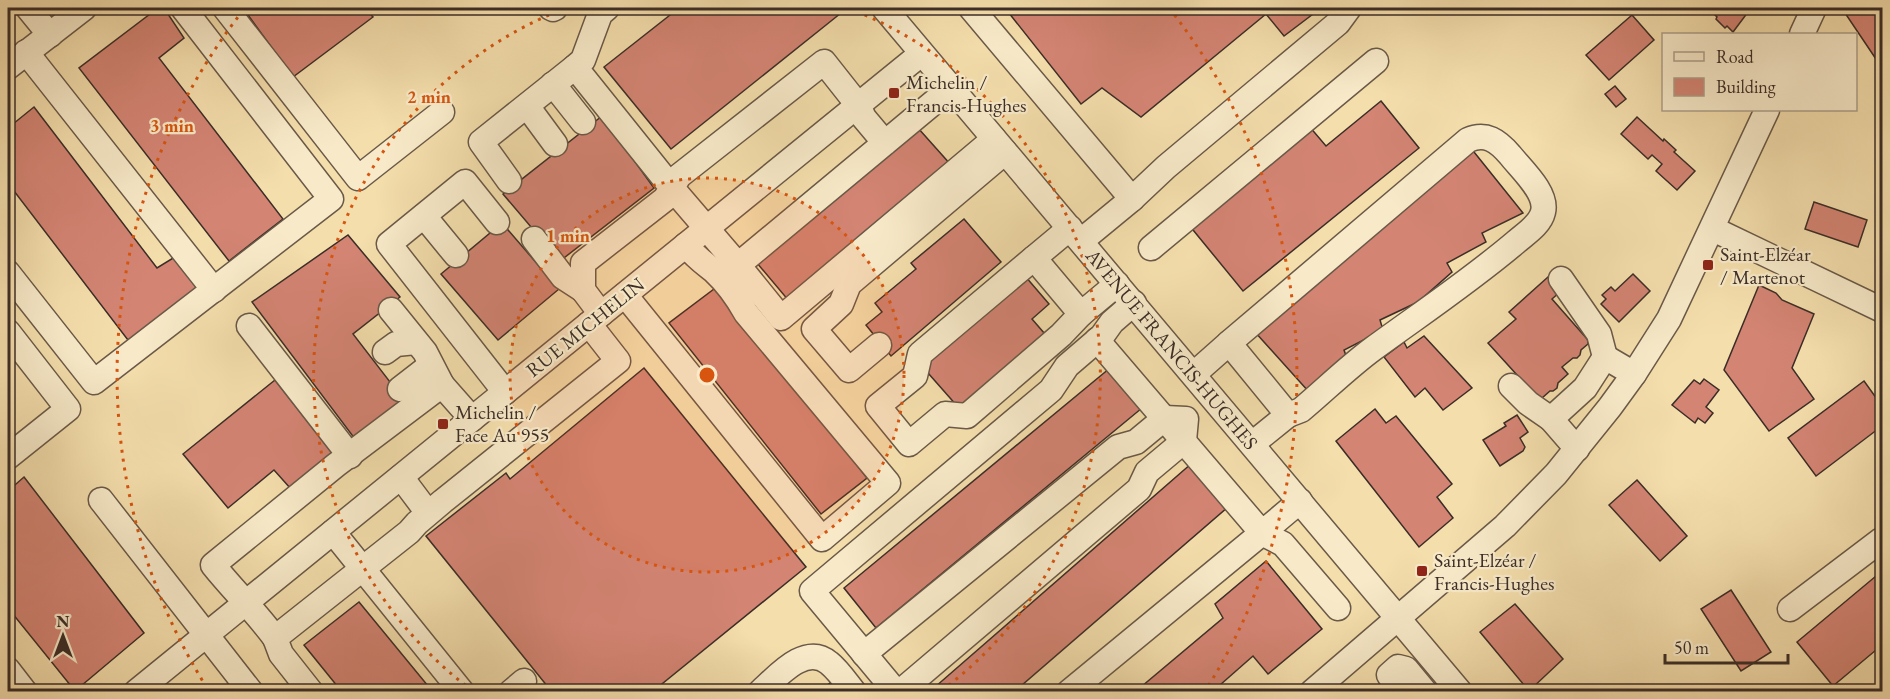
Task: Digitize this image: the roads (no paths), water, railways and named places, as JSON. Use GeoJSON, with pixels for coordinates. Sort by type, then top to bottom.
{"type":"FeatureCollection","features":[{"type":"Feature","properties":{"kind":"street"},"geometry":{"type":"LineString","coordinates":[[28,8],[50,35]]}},
{"type":"Feature","properties":{"kind":"street"},"geometry":{"type":"LineString","coordinates":[[84,8],[14,60],[214,290]]}},
{"type":"Feature","properties":{"kind":"street"},"geometry":{"type":"LineString","coordinates":[[8,273],[94,382],[331,199],[183,8]]}},
{"type":"Feature","properties":{"kind":"street"},"geometry":{"type":"LineString","coordinates":[[225,8],[358,178],[442,112]]}},
{"type":"Feature","properties":{"kind":"street","name":"AVENUE FRANCIS-HUGHES"},"geometry":{"type":"LineString","coordinates":[[884,8],[1460,692]]}},
{"type":"Feature","properties":{"kind":"street"},"geometry":{"type":"LineString","coordinates":[[971,8],[1132,199]]}},
{"type":"Feature","properties":{"kind":"street"},"geometry":{"type":"LineString","coordinates":[[1117,284],[967,416],[945,414],[909,444],[878,406],[915,376],[920,354],[1034,258],[1132,199],[1166,167],[1338,24],[1349,8]]}},
{"type":"Feature","properties":{"kind":"street"},"geometry":{"type":"LineString","coordinates":[[1802,33],[1814,8]]}},
{"type":"Feature","properties":{"kind":"street"},"geometry":{"type":"LineString","coordinates":[[509,181],[481,142],[584,60],[601,10]]}},
{"type":"Feature","properties":{"kind":"street","name":"RUE MICHELIN"},"geometry":{"type":"LineString","coordinates":[[136,692],[921,54]]}},
{"type":"Feature","properties":{"kind":"street"},"geometry":{"type":"LineString","coordinates":[[1151,248],[1376,61]]}},
{"type":"Feature","properties":{"kind":"street"},"geometry":{"type":"LineString","coordinates":[[276,638],[618,361],[595,319],[583,290],[583,263],[665,199],[679,176],[824,62],[885,143]]}},
{"type":"Feature","properties":{"kind":"street"},"geometry":{"type":"LineString","coordinates":[[575,67],[781,318],[1000,146]]}},
{"type":"Feature","properties":{"kind":"street"},"geometry":{"type":"LineString","coordinates":[[553,84],[583,122]]}},
{"type":"Feature","properties":{"kind":"street"},"geometry":{"type":"LineString","coordinates":[[738,266],[951,88]]}},
{"type":"Feature","properties":{"kind":"street"},"geometry":{"type":"LineString","coordinates":[[527,106],[555,144]]}},
{"type":"Feature","properties":{"kind":"street"},"geometry":{"type":"LineString","coordinates":[[1312,692],[1505,526],[1577,449],[1634,375],[1669,319],[1767,111]]}},
{"type":"Feature","properties":{"kind":"street"},"geometry":{"type":"LineString","coordinates":[[1194,374],[1468,140],[1482,137],[1496,140],[1535,185],[1544,203],[1541,217],[1535,225],[1494,261],[1424,314],[1372,349],[1301,410],[1288,415],[1252,444]]}},
{"type":"Feature","properties":{"kind":"street"},"geometry":{"type":"LineString","coordinates":[[879,345],[849,370],[814,329],[841,304],[849,284],[1000,146]]}},
{"type":"Feature","properties":{"kind":"street"},"geometry":{"type":"LineString","coordinates":[[497,222],[465,182],[389,244],[505,392]]}},
{"type":"Feature","properties":{"kind":"street"},"geometry":{"type":"LineString","coordinates":[[424,216],[456,255]]}},
{"type":"Feature","properties":{"kind":"street"},"geometry":{"type":"LineString","coordinates":[[1713,229],[1882,310]]}},
{"type":"Feature","properties":{"kind":"street"},"geometry":{"type":"LineString","coordinates":[[534,239],[563,277],[583,290]]}},
{"type":"Feature","properties":{"kind":"street"},"geometry":{"type":"LineString","coordinates":[[625,295],[822,539],[888,483],[746,313],[738,298],[686,245]]}},
{"type":"Feature","properties":{"kind":"street"},"geometry":{"type":"LineString","coordinates":[[1034,258],[1081,314]]}},
{"type":"Feature","properties":{"kind":"street"},"geometry":{"type":"LineString","coordinates":[[1561,279],[1599,333],[1605,357],[1634,375]]}},
{"type":"Feature","properties":{"kind":"street"},"geometry":{"type":"LineString","coordinates":[[1134,303],[1067,366],[1051,390],[812,591],[864,654],[898,692],[1139,489],[1178,426],[1213,397]]}},
{"type":"Feature","properties":{"kind":"street"},"geometry":{"type":"LineString","coordinates":[[391,310],[416,342],[436,375],[472,419]]}},
{"type":"Feature","properties":{"kind":"street"},"geometry":{"type":"LineString","coordinates":[[249,326],[350,456]]}},
{"type":"Feature","properties":{"kind":"street"},"geometry":{"type":"LineString","coordinates":[[8,332],[68,409],[8,457]]}},
{"type":"Feature","properties":{"kind":"street"},"geometry":{"type":"LineString","coordinates":[[1097,340],[1178,426],[1262,533],[1283,544],[1338,608]]}},
{"type":"Feature","properties":{"kind":"street"},"geometry":{"type":"LineString","coordinates":[[385,352],[396,344],[416,342]]}},
{"type":"Feature","properties":{"kind":"street"},"geometry":{"type":"LineString","coordinates":[[1229,343],[1288,415]]}},
{"type":"Feature","properties":{"kind":"street"},"geometry":{"type":"LineString","coordinates":[[1551,419],[1585,388],[1605,357]]}},
{"type":"Feature","properties":{"kind":"street"},"geometry":{"type":"LineString","coordinates":[[311,692],[281,654],[276,638],[213,565],[350,456],[436,375]]}},
{"type":"Feature","properties":{"kind":"street"},"geometry":{"type":"LineString","coordinates":[[400,389],[436,375]]}},
{"type":"Feature","properties":{"kind":"street"},"geometry":{"type":"LineString","coordinates":[[1510,386],[1528,404],[1551,419],[1577,449]]}},
{"type":"Feature","properties":{"kind":"street"},"geometry":{"type":"LineString","coordinates":[[864,654],[1118,447],[1178,426]]}},
{"type":"Feature","properties":{"kind":"street"},"geometry":{"type":"LineString","coordinates":[[401,477],[428,513]]}},
{"type":"Feature","properties":{"kind":"street"},"geometry":{"type":"LineString","coordinates":[[101,500],[251,692]]}},
{"type":"Feature","properties":{"kind":"street"},"geometry":{"type":"LineString","coordinates":[[1069,692],[1300,501]]}},
{"type":"Feature","properties":{"kind":"street"},"geometry":{"type":"LineString","coordinates":[[333,532],[462,692]]}},
{"type":"Feature","properties":{"kind":"street"},"geometry":{"type":"LineString","coordinates":[[1791,609],[1882,540]]}},
{"type":"Feature","properties":{"kind":"street"},"geometry":{"type":"LineString","coordinates":[[760,692],[798,660],[812,657],[821,658],[829,663],[854,692]]}},
{"type":"Feature","properties":{"kind":"street"},"geometry":{"type":"LineString","coordinates":[[1402,692],[1389,675],[1398,667],[1406,669],[1425,692]]}},
{"type":"Feature","properties":{"kind":"street"},"geometry":{"type":"LineString","coordinates":[[8,670],[24,692]]}},
{"type":"Feature","properties":{"kind":"place","name":"Michelin / Francis-Hughes"},"geometry":{"type":"Point","coordinates":[894,93]}},
{"type":"Feature","properties":{"kind":"place","name":"Saint-Elzéar / Martenot"},"geometry":{"type":"Point","coordinates":[1708,265]}},
{"type":"Feature","properties":{"kind":"place","name":"Michelin / Face Au 955"},"geometry":{"type":"Point","coordinates":[443,424]}},
{"type":"Feature","properties":{"kind":"place","name":"Saint-Elzéar / Francis-Hughes"},"geometry":{"type":"Point","coordinates":[1422,571]}}]}
